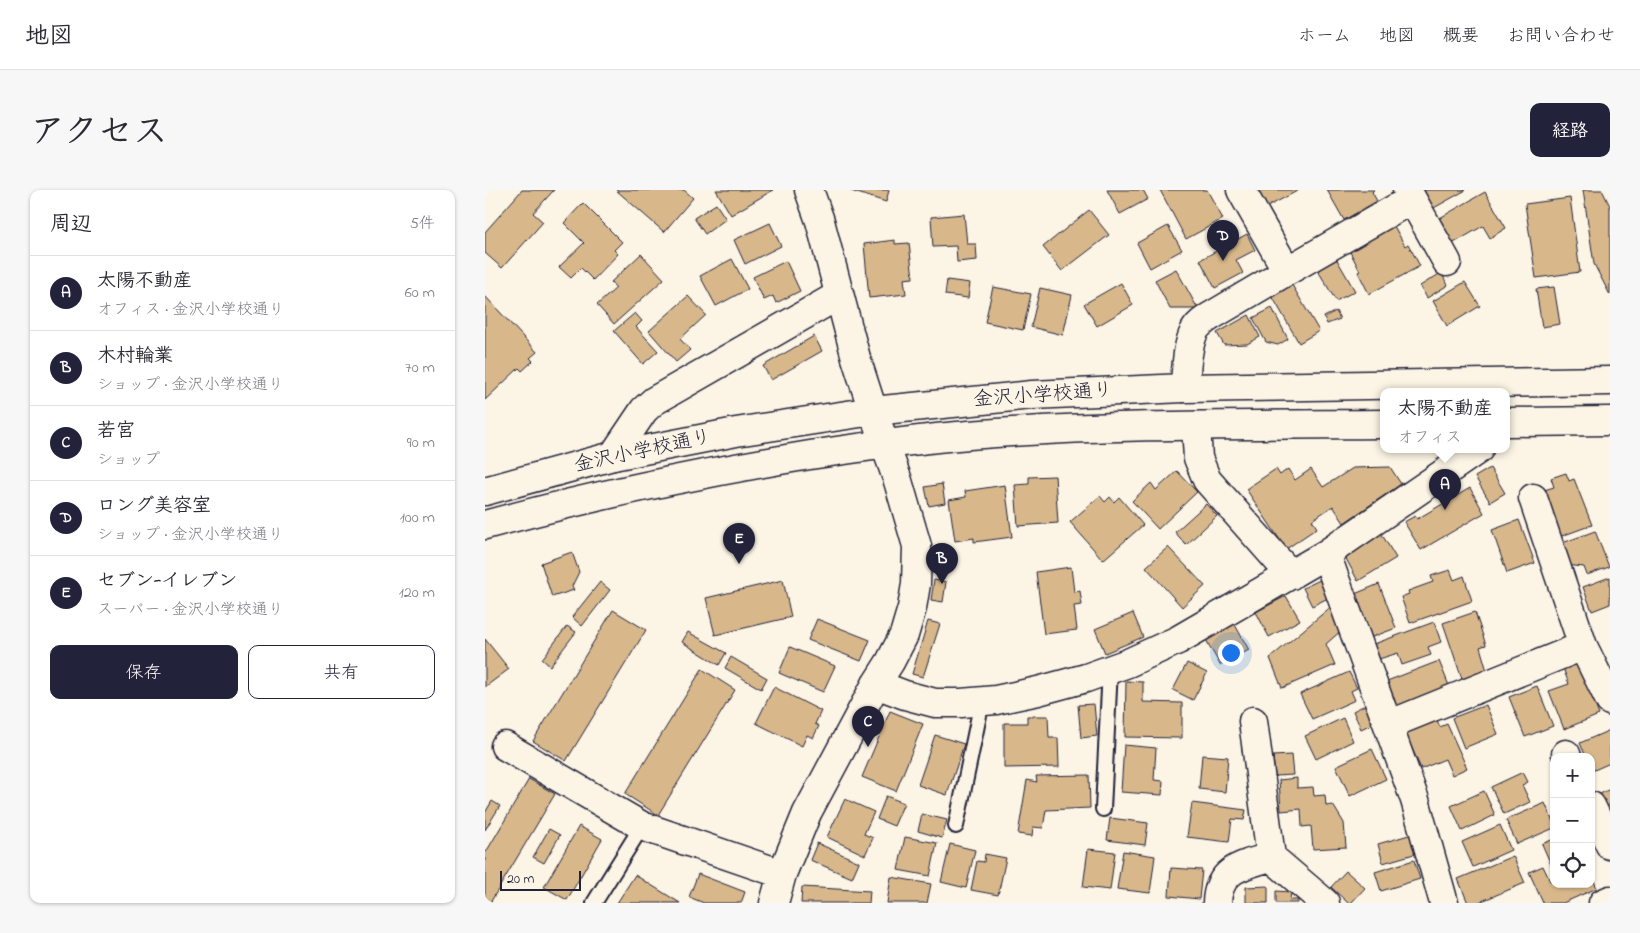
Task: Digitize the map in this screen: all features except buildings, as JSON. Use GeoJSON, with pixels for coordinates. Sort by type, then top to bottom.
{"type":"FeatureCollection","features":[{"type":"Feature","properties":{"kind":"street"},"geometry":{"type":"LineString","coordinates":[[774,903],[782,874],[807,813],[904,635],[916,584],[917,566],[917,546],[913,528],[873,411],[839,295],[820,221],[809,190]]}},
{"type":"Feature","properties":{"kind":"street"},"geometry":{"type":"LineString","coordinates":[[1241,190],[1287,270]]}},
{"type":"Feature","properties":{"kind":"street"},"geometry":{"type":"LineString","coordinates":[[1184,388],[1190,344],[1194,332],[1201,324],[1211,316],[1410,194],[1447,262]]}},
{"type":"Feature","properties":{"kind":"street"},"geometry":{"type":"LineString","coordinates":[[613,456],[644,410],[654,401],[839,295]]}},
{"type":"Feature","properties":{"kind":"street","name":"金沢小学校通り"},"geometry":{"type":"LineString","coordinates":[[485,491],[613,456],[735,432],[873,411],[1032,395],[1184,388],[1610,381]]}},
{"type":"Feature","properties":{"kind":"street"},"geometry":{"type":"LineString","coordinates":[[1510,422],[1610,422]]}},
{"type":"Feature","properties":{"kind":"street","name":"金沢小学校通り"},"geometry":{"type":"LineString","coordinates":[[485,525],[645,486],[767,462],[884,444],[967,435],[1052,429],[1380,424]]}},
{"type":"Feature","properties":{"kind":"street"},"geometry":{"type":"LineString","coordinates":[[1196,426],[1198,458],[1207,480],[1291,575]]}},
{"type":"Feature","properties":{"kind":"street"},"geometry":{"type":"LineString","coordinates":[[876,684],[905,695],[935,703],[961,703],[996,700],[1038,691],[1110,669],[1179,640],[1291,575],[1326,554],[1476,453]]}},
{"type":"Feature","properties":{"kind":"street"},"geometry":{"type":"LineString","coordinates":[[1533,498],[1583,646],[1610,701]]}},
{"type":"Feature","properties":{"kind":"street"},"geometry":{"type":"LineString","coordinates":[[1326,554],[1415,800],[1444,903]]}},
{"type":"Feature","properties":{"kind":"street"},"geometry":{"type":"LineString","coordinates":[[1387,725],[1583,646]]}},
{"type":"Feature","properties":{"kind":"street"},"geometry":{"type":"LineString","coordinates":[[1253,722],[1271,857],[1325,903]]}},
{"type":"Feature","properties":{"kind":"street"},"geometry":{"type":"LineString","coordinates":[[505,746],[642,826],[782,874]]}},
{"type":"Feature","properties":{"kind":"street"},"geometry":{"type":"LineString","coordinates":[[1595,814],[1610,845]]}},
{"type":"Feature","properties":{"kind":"street"},"geometry":{"type":"LineString","coordinates":[[1217,903],[1217,890],[1226,875],[1244,865],[1271,857]]}},
{"type":"Feature","properties":{"kind":"street"},"geometry":{"type":"LineString","coordinates":[[1603,903],[1610,900]]}},
{"type":"Feature","properties":{"kind":"lane"},"geometry":{"type":"LineString","coordinates":[[1103,808],[1110,669]]}},
{"type":"Feature","properties":{"kind":"lane"},"geometry":{"type":"LineString","coordinates":[[956,826],[981,701]]}},
{"type":"Feature","properties":{"kind":"lane"},"geometry":{"type":"LineString","coordinates":[[594,903],[642,826]]}},
{"type":"Feature","properties":{"kind":"place","name":"ロング美容室"},"geometry":{"type":"Point","coordinates":[1223,261]}},
{"type":"Feature","properties":{"kind":"place","name":"太陽不動産"},"geometry":{"type":"Point","coordinates":[1445,510]}},
{"type":"Feature","properties":{"kind":"place","name":"セブン-イレブン"},"geometry":{"type":"Point","coordinates":[739,564]}},
{"type":"Feature","properties":{"kind":"place","name":"木村輪業"},"geometry":{"type":"Point","coordinates":[942,584]}},
{"type":"Feature","properties":{"kind":"place","name":"若宮"},"geometry":{"type":"Point","coordinates":[868,747]}}]}
